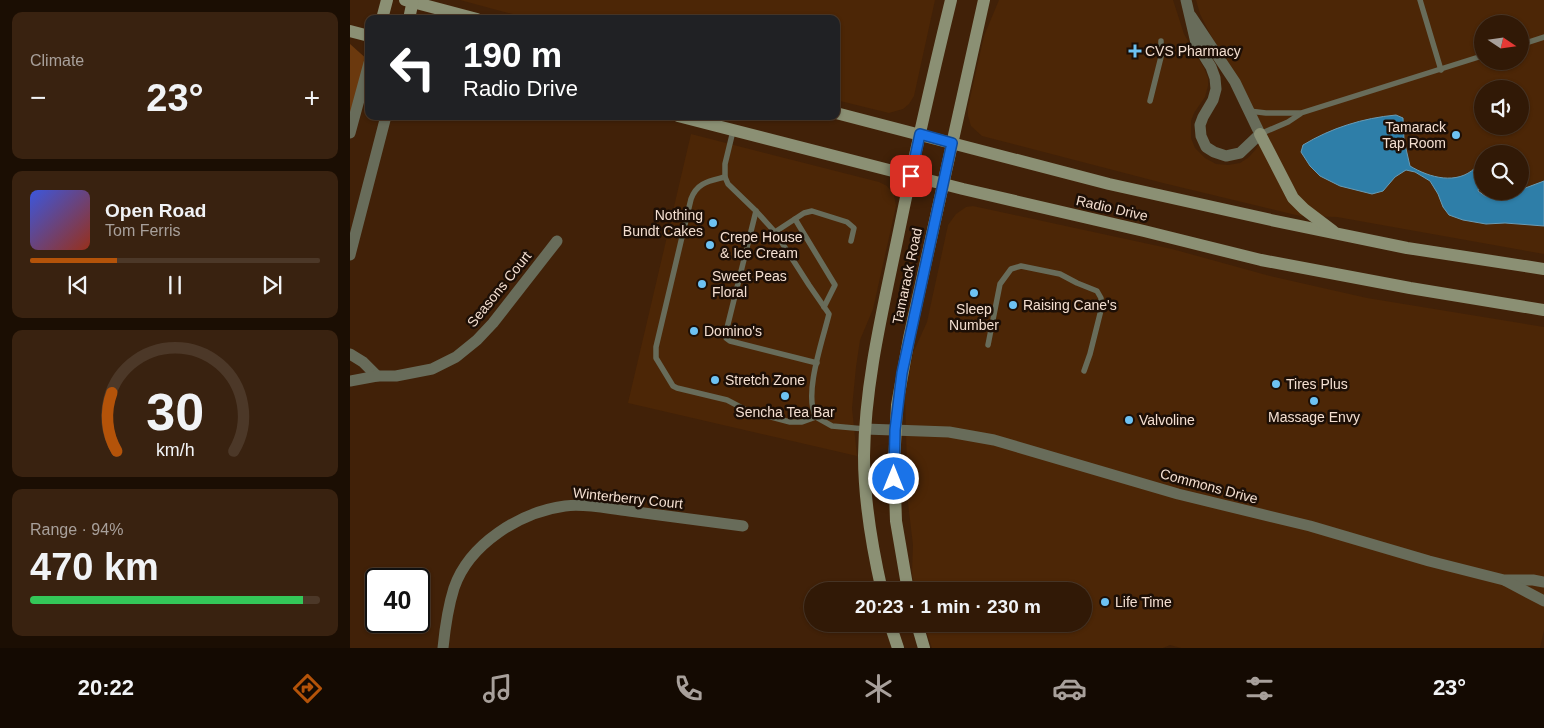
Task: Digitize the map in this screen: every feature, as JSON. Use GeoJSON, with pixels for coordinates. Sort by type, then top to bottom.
{"type":"FeatureCollection","features":[{"type":"Feature","properties":{"kind":"main road"},"geometry":{"type":"LineString","coordinates":[[383,15],[388,0]]}},
{"type":"Feature","properties":{"kind":"main road","name":"Tamarack Road"},"geometry":{"type":"LineString","coordinates":[[880,582],[869,525],[864,458],[871,372],[920,134],[951,0]]}},
{"type":"Feature","properties":{"kind":"main road","name":"Tamarack Road"},"geometry":{"type":"LineString","coordinates":[[906,582],[896,521],[894,464],[895,430],[902,373],[942,184],[984,0]]}},
{"type":"Feature","properties":{"kind":"main road"},"geometry":{"type":"LineString","coordinates":[[409,15],[410,1],[462,15]]}},
{"type":"Feature","properties":{"kind":"main road"},"geometry":{"type":"LineString","coordinates":[[350,31],[365,35]]}},
{"type":"Feature","properties":{"kind":"main road","name":"Radio Drive"},"geometry":{"type":"LineString","coordinates":[[840,114],[1109,184],[1407,248],[1544,269]]}},
{"type":"Feature","properties":{"kind":"main road","name":"Radio Drive"},"geometry":{"type":"LineString","coordinates":[[693,120],[942,184],[1261,260],[1421,290],[1544,310]]}},
{"type":"Feature","properties":{"kind":"main road"},"geometry":{"type":"LineString","coordinates":[[1260,134],[1293,198],[1304,210],[1337,234]]}},
{"type":"Feature","properties":{"kind":"main road"},"geometry":{"type":"LineString","coordinates":[[893,632],[898,648]]}},
{"type":"Feature","properties":{"kind":"main road"},"geometry":{"type":"LineString","coordinates":[[919,632],[924,648]]}},
{"type":"Feature","properties":{"kind":"street"},"geometry":{"type":"LineString","coordinates":[[1186,0],[1196,42],[1211,67],[1215,78],[1216,88],[1213,100],[1200,125],[1201,136],[1206,147],[1214,152],[1226,156],[1240,152],[1260,134],[1235,82],[1191,16]]}},
{"type":"Feature","properties":{"kind":"street"},"geometry":{"type":"LineString","coordinates":[[350,133],[365,77]]}},
{"type":"Feature","properties":{"kind":"street"},"geometry":{"type":"LineString","coordinates":[[350,255],[385,120]]}},
{"type":"Feature","properties":{"kind":"street","name":"Seasons Court"},"geometry":{"type":"LineString","coordinates":[[350,381],[377,376],[396,376],[432,369],[456,357],[477,340],[492,323],[557,241]]}},
{"type":"Feature","properties":{"kind":"street"},"geometry":{"type":"LineString","coordinates":[[350,354],[363,362],[377,376]]}},
{"type":"Feature","properties":{"kind":"street","name":"Commons Drive"},"geometry":{"type":"LineString","coordinates":[[865,429],[949,432],[994,440],[1178,494],[1310,526],[1430,561],[1504,580],[1544,582]]}},
{"type":"Feature","properties":{"kind":"street","name":"Winterberry Court"},"geometry":{"type":"LineString","coordinates":[[444,648],[445,627],[455,587],[466,566],[497,533],[520,518],[544,510],[566,506],[592,506],[743,526]]}},
{"type":"Feature","properties":{"kind":"street"},"geometry":{"type":"LineString","coordinates":[[1504,580],[1544,601]]}},
{"type":"Feature","properties":{"kind":"lane"},"geometry":{"type":"LineString","coordinates":[[1420,0],[1441,70]]}},
{"type":"Feature","properties":{"kind":"lane"},"geometry":{"type":"LineString","coordinates":[[1529,41],[1544,37]]}},
{"type":"Feature","properties":{"kind":"lane"},"geometry":{"type":"LineString","coordinates":[[1150,101],[1161,57],[1161,41]]}},
{"type":"Feature","properties":{"kind":"lane"},"geometry":{"type":"LineString","coordinates":[[1249,111],[1300,113],[1474,59]]}},
{"type":"Feature","properties":{"kind":"lane"},"geometry":{"type":"LineString","coordinates":[[1260,134],[1288,122],[1300,113]]}},
{"type":"Feature","properties":{"kind":"lane"},"geometry":{"type":"LineString","coordinates":[[733,131],[725,164],[728,184],[775,232],[808,285],[829,314],[810,399],[816,417],[820,421],[832,426],[865,429]]}},
{"type":"Feature","properties":{"kind":"lane"},"geometry":{"type":"LineString","coordinates":[[726,177],[701,184],[692,194],[656,347],[656,358],[673,386],[677,388],[727,400],[748,411],[790,422],[802,422],[816,417]]}},
{"type":"Feature","properties":{"kind":"lane"},"geometry":{"type":"LineString","coordinates":[[756,211],[726,338],[730,341],[817,362]]}},
{"type":"Feature","properties":{"kind":"lane"},"geometry":{"type":"LineString","coordinates":[[775,232],[804,213],[812,211],[848,222],[854,228],[851,241]]}},
{"type":"Feature","properties":{"kind":"lane"},"geometry":{"type":"LineString","coordinates":[[795,219],[835,285],[824,307]]}},
{"type":"Feature","properties":{"kind":"lane"},"geometry":{"type":"LineString","coordinates":[[988,345],[1000,284],[1010,269],[1021,266],[1060,274],[1097,291],[1101,298],[1101,310],[1084,371]]}},
{"type":"Feature","properties":{"kind":"shaded area"},"geometry":{"type":"Polygon","coordinates":[[[460,0],[935,0],[914,96],[903,109],[889,113],[840,101],[840,15],[516,15],[460,0]]]}},
{"type":"Feature","properties":{"kind":"shaded area"},"geometry":{"type":"Polygon","coordinates":[[[999,0],[1173,0],[1184,34],[1208,78],[1205,97],[1191,121],[1191,138],[1195,148],[1205,158],[1216,164],[1240,163],[1256,149],[1265,134],[1240,84],[1209,32],[1200,14],[1196,0],[1544,0],[1544,254],[1337,217],[1300,216],[1163,183],[982,136],[971,126],[968,107],[984,36],[999,0]]]}},
{"type":"Feature","properties":{"kind":"shaded area"},"geometry":{"type":"Polygon","coordinates":[[[350,44],[365,57],[365,76],[350,133],[350,44]]]}},
{"type":"Feature","properties":{"kind":"shaded area"},"geometry":{"type":"Polygon","coordinates":[[[691,134],[879,182],[887,186],[894,195],[896,206],[873,309],[860,340],[856,367],[852,408],[857,456],[628,403],[691,134]]]}},
{"type":"Feature","properties":{"kind":"shaded area"},"geometry":{"type":"Polygon","coordinates":[[[973,206],[1172,249],[1270,276],[1367,298],[1544,327],[1544,630],[1540,648],[1181,648],[1170,645],[1163,648],[932,648],[927,632],[1092,632],[1092,582],[914,582],[913,545],[908,503],[905,396],[913,353],[927,322],[948,225],[956,214],[966,207],[973,206]]]}},
{"type":"Feature","properties":{"kind":"water"},"geometry":{"type":"Polygon","coordinates":[[[1396,115],[1403,118],[1404,140],[1410,166],[1426,174],[1452,178],[1460,177],[1474,169],[1474,200],[1529,200],[1529,187],[1544,181],[1544,226],[1505,223],[1486,224],[1463,220],[1449,215],[1430,181],[1415,172],[1406,170],[1395,177],[1383,191],[1372,194],[1340,186],[1320,176],[1310,166],[1301,152],[1303,145],[1314,139],[1336,129],[1371,119],[1396,115]]]}},
{"type":"Feature","properties":{"kind":"place","name":"CVS Pharmacy"},"geometry":{"type":"Point","coordinates":[1135,51]}},
{"type":"Feature","properties":{"kind":"place","name":"Tamarack Tap Room"},"geometry":{"type":"Point","coordinates":[1456,135]}},
{"type":"Feature","properties":{"kind":"place","name":"Nothing Bundt Cakes"},"geometry":{"type":"Point","coordinates":[713,223]}},
{"type":"Feature","properties":{"kind":"place","name":"Crepe House & Ice Cream"},"geometry":{"type":"Point","coordinates":[710,245]}},
{"type":"Feature","properties":{"kind":"place","name":"Sweet Peas Floral"},"geometry":{"type":"Point","coordinates":[702,284]}},
{"type":"Feature","properties":{"kind":"place","name":"Sleep Number"},"geometry":{"type":"Point","coordinates":[974,293]}},
{"type":"Feature","properties":{"kind":"place","name":"Raising Cane's"},"geometry":{"type":"Point","coordinates":[1013,305]}},
{"type":"Feature","properties":{"kind":"place","name":"Domino's"},"geometry":{"type":"Point","coordinates":[694,331]}},
{"type":"Feature","properties":{"kind":"place","name":"Stretch Zone"},"geometry":{"type":"Point","coordinates":[715,380]}},
{"type":"Feature","properties":{"kind":"place","name":"Tires Plus"},"geometry":{"type":"Point","coordinates":[1276,384]}},
{"type":"Feature","properties":{"kind":"place","name":"Sencha Tea Bar"},"geometry":{"type":"Point","coordinates":[785,396]}},
{"type":"Feature","properties":{"kind":"place","name":"Massage Envy"},"geometry":{"type":"Point","coordinates":[1314,401]}},
{"type":"Feature","properties":{"kind":"place","name":"Valvoline"},"geometry":{"type":"Point","coordinates":[1129,420]}},
{"type":"Feature","properties":{"kind":"place","name":"Life Time"},"geometry":{"type":"Point","coordinates":[1105,602]}},
{"type":"Feature","properties":{"kind":"route"},"geometry":{"type":"LineString","coordinates":[[894,479],[895,430],[902,373],[952,143],[920,134],[911,176]]}}]}
